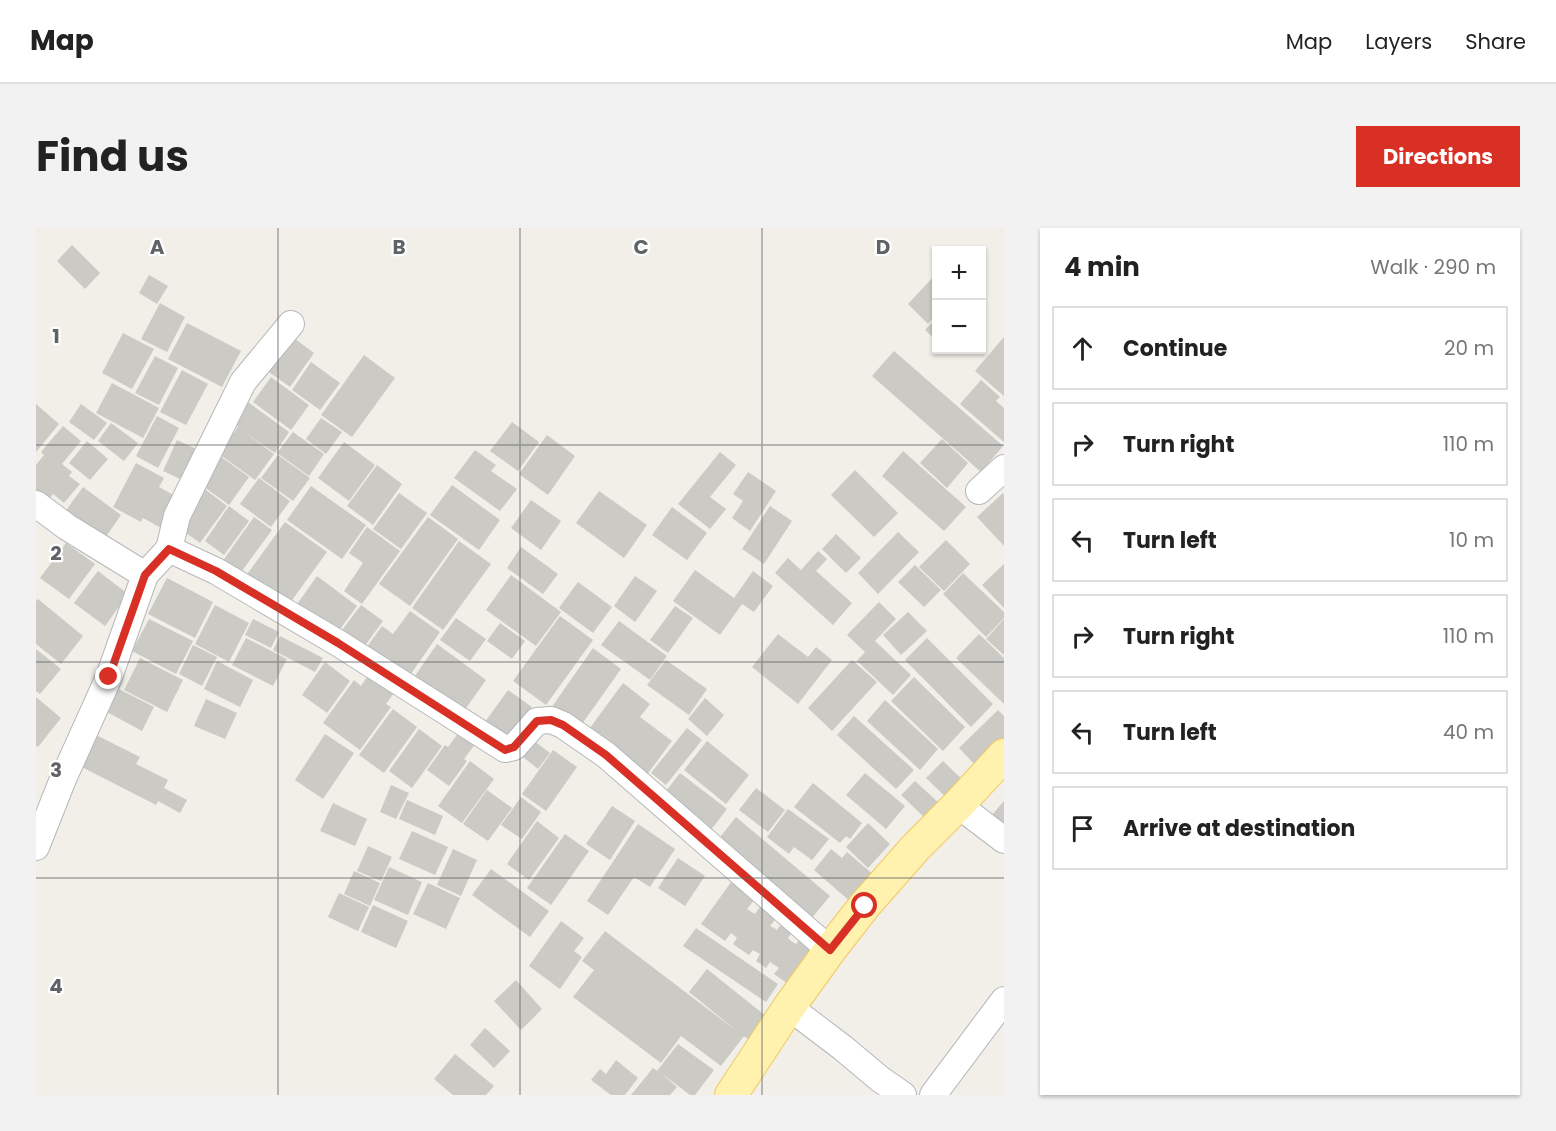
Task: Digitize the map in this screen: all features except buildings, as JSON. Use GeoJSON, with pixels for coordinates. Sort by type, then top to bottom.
{"type":"FeatureCollection","features":[{"type":"Feature","properties":{"kind":"main road"},"geometry":{"type":"LineString","coordinates":[[731,1095],[789,1007],[865,906],[916,847],[1004,755]]}},
{"type":"Feature","properties":{"kind":"street"},"geometry":{"type":"LineString","coordinates":[[36,847],[63,779],[109,677],[145,575],[169,549],[177,516],[243,382],[291,324]]}},
{"type":"Feature","properties":{"kind":"street"},"geometry":{"type":"LineString","coordinates":[[980,491],[1004,468]]}},
{"type":"Feature","properties":{"kind":"street"},"geometry":{"type":"LineString","coordinates":[[36,504],[67,527],[145,575]]}},
{"type":"Feature","properties":{"kind":"street"},"geometry":{"type":"LineString","coordinates":[[169,549],[216,571],[338,643],[505,750],[514,747],[537,721],[551,720],[563,725],[606,755],[830,950]]}},
{"type":"Feature","properties":{"kind":"street"},"geometry":{"type":"LineString","coordinates":[[958,805],[1004,840]]}},
{"type":"Feature","properties":{"kind":"street"},"geometry":{"type":"LineString","coordinates":[[933,1095],[1004,1000]]}},
{"type":"Feature","properties":{"kind":"street"},"geometry":{"type":"LineString","coordinates":[[789,1007],[843,1048],[874,1087],[903,1095]]}},
{"type":"Feature","properties":{"kind":"route"},"geometry":{"type":"LineString","coordinates":[[109,677],[145,575],[169,549],[216,571],[338,643],[505,750],[514,747],[537,721],[551,720],[563,725],[606,755],[830,950],[865,906]]}}]}
